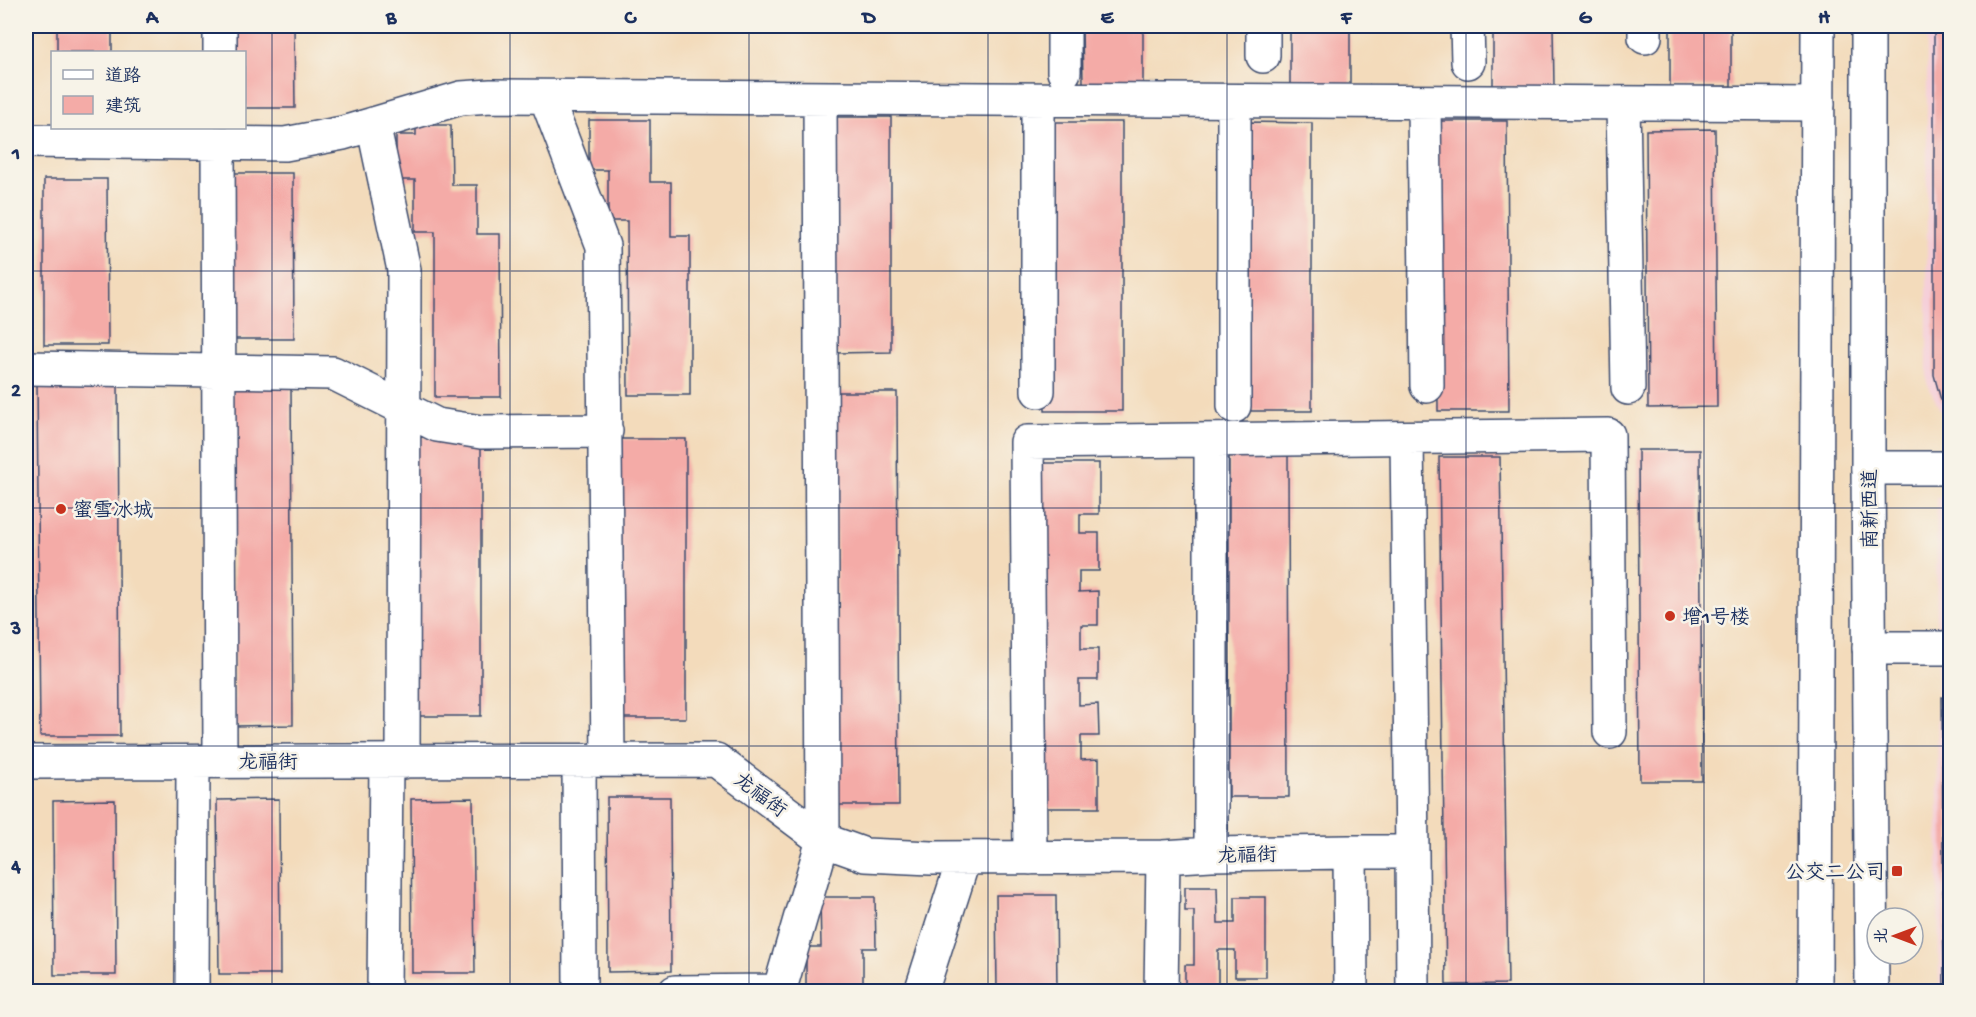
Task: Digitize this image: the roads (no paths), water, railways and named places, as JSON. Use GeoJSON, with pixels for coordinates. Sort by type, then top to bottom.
{"type":"FeatureCollection","features":[{"type":"Feature","properties":{"kind":"street"},"geometry":{"type":"LineString","coordinates":[[220,26],[220,51]]}},
{"type":"Feature","properties":{"kind":"street"},"geometry":{"type":"LineString","coordinates":[[1064,26],[1064,72]]}},
{"type":"Feature","properties":{"kind":"street"},"geometry":{"type":"LineString","coordinates":[[1467,26],[1467,62]]}},
{"type":"Feature","properties":{"kind":"street"},"geometry":{"type":"LineString","coordinates":[[1815,992],[1818,26]]}},
{"type":"Feature","properties":{"kind":"street","name":"南新西道"},"geometry":{"type":"LineString","coordinates":[[1868,26],[1868,468],[1872,992]]}},
{"type":"Feature","properties":{"kind":"street"},"geometry":{"type":"LineString","coordinates":[[26,141],[285,144],[343,133],[461,98],[491,96],[1818,104]]}},
{"type":"Feature","properties":{"kind":"street"},"geometry":{"type":"LineString","coordinates":[[546,97],[603,246],[606,431],[593,760],[580,992]]}},
{"type":"Feature","properties":{"kind":"street"},"geometry":{"type":"LineString","coordinates":[[675,992],[779,991],[823,840],[820,99]]}},
{"type":"Feature","properties":{"kind":"street"},"geometry":{"type":"LineString","coordinates":[[1038,100],[1038,391]]}},
{"type":"Feature","properties":{"kind":"street"},"geometry":{"type":"LineString","coordinates":[[1234,101],[1234,406]]}},
{"type":"Feature","properties":{"kind":"street"},"geometry":{"type":"LineString","coordinates":[[1424,102],[1427,386]]}},
{"type":"Feature","properties":{"kind":"street"},"geometry":{"type":"LineString","coordinates":[[1623,103],[1628,388]]}},
{"type":"Feature","properties":{"kind":"street"},"geometry":{"type":"LineString","coordinates":[[374,124],[404,270],[395,761],[384,992]]}},
{"type":"Feature","properties":{"kind":"street"},"geometry":{"type":"LineString","coordinates":[[192,992],[206,761],[219,370],[218,143]]}},
{"type":"Feature","properties":{"kind":"street"},"geometry":{"type":"LineString","coordinates":[[26,368],[333,373],[437,425],[481,432],[606,431]]}},
{"type":"Feature","properties":{"kind":"street"},"geometry":{"type":"LineString","coordinates":[[1030,858],[1027,442],[1608,435],[1610,732]]}},
{"type":"Feature","properties":{"kind":"street"},"geometry":{"type":"LineString","coordinates":[[1407,438],[1413,992]]}},
{"type":"Feature","properties":{"kind":"street"},"geometry":{"type":"LineString","coordinates":[[1211,441],[1211,854]]}},
{"type":"Feature","properties":{"kind":"street"},"geometry":{"type":"LineString","coordinates":[[1868,468],[1950,468]]}},
{"type":"Feature","properties":{"kind":"street"},"geometry":{"type":"LineString","coordinates":[[1869,648],[1950,648]]}},
{"type":"Feature","properties":{"kind":"street","name":"龙福街"},"geometry":{"type":"LineString","coordinates":[[26,762],[716,760],[823,840],[865,855],[1030,858],[1412,852]]}},
{"type":"Feature","properties":{"kind":"street"},"geometry":{"type":"LineString","coordinates":[[1350,852],[1351,992]]}},
{"type":"Feature","properties":{"kind":"street"},"geometry":{"type":"LineString","coordinates":[[1161,992],[1163,857]]}},
{"type":"Feature","properties":{"kind":"street"},"geometry":{"type":"LineString","coordinates":[[921,992],[964,858]]}},
{"type":"Feature","properties":{"kind":"place","name":"蜜雪冰城"},"geometry":{"type":"Point","coordinates":[61,509]}},
{"type":"Feature","properties":{"kind":"place","name":"增1号楼"},"geometry":{"type":"Point","coordinates":[1670,616]}},
{"type":"Feature","properties":{"kind":"place","name":"公交二公司"},"geometry":{"type":"Point","coordinates":[1897,871]}}]}
